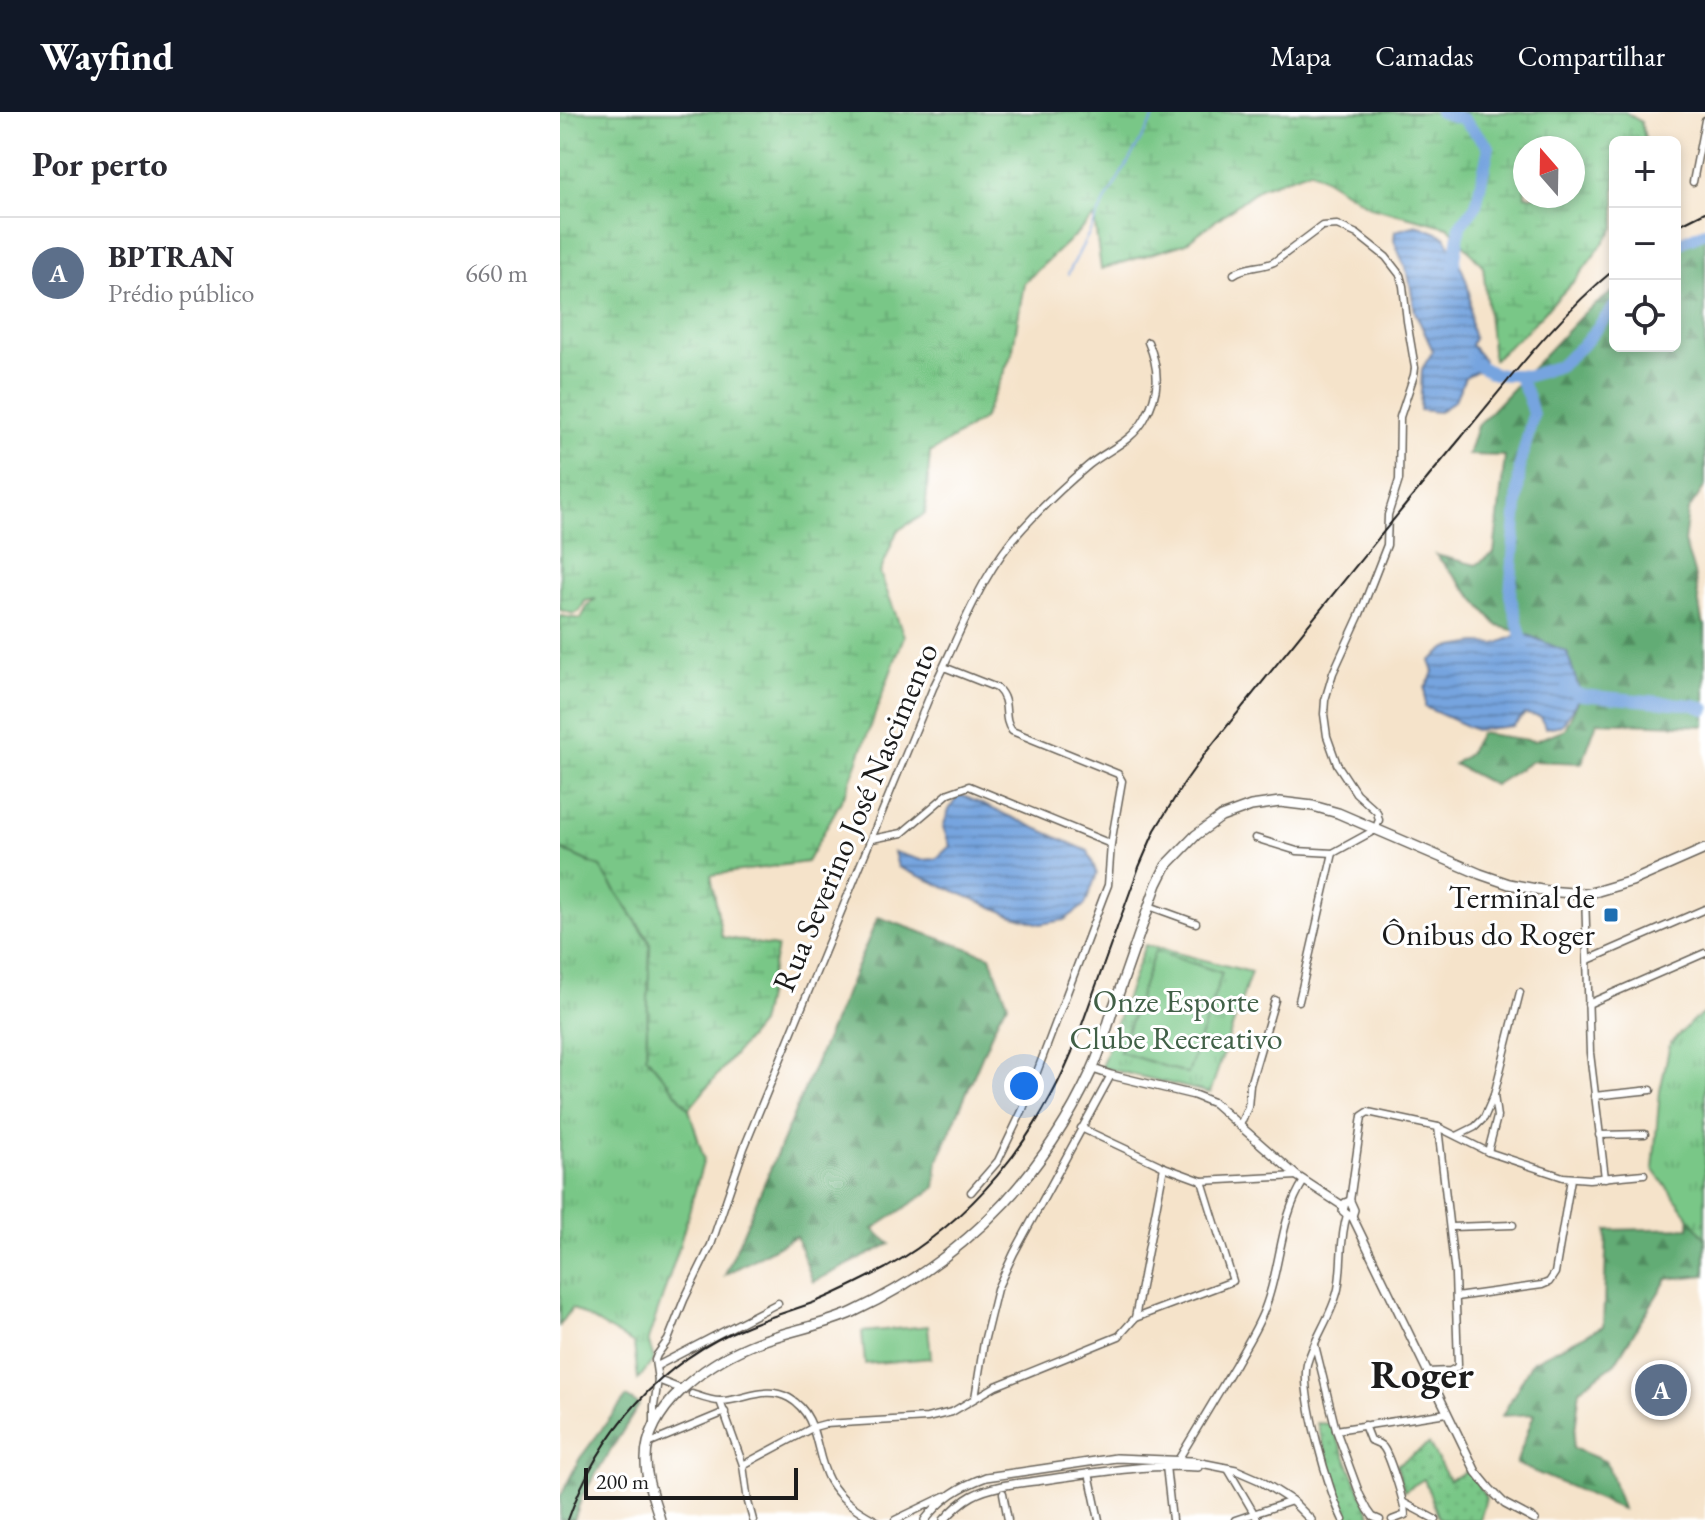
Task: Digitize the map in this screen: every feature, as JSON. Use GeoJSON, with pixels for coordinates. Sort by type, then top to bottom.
{"type":"FeatureCollection","features":[{"type":"Feature","properties":{"kind":"main road"},"geometry":{"type":"LineString","coordinates":[[660,1520],[647,1476],[646,1455],[654,1427],[681,1389],[747,1346],[850,1313],[892,1293],[931,1268],[971,1236],[1038,1163],[1063,1126],[1093,1069],[1149,906],[1166,866],[1196,835],[1221,817],[1251,806],[1280,802],[1313,806],[1338,813],[1509,884],[1585,894],[1632,881],[1705,849]]}},
{"type":"Feature","properties":{"kind":"street"},"geometry":{"type":"LineString","coordinates":[[1693,182],[1705,120]]}},
{"type":"Feature","properties":{"kind":"street"},"geometry":{"type":"LineString","coordinates":[[1234,274],[1274,262],[1314,231],[1329,224],[1357,234],[1396,269],[1402,280],[1415,368],[1400,417],[1399,480],[1388,515],[1387,545],[1333,673],[1325,700],[1327,736],[1337,764],[1356,793],[1379,815],[1379,820],[1375,830],[1333,853],[1297,851],[1255,838]]}},
{"type":"Feature","properties":{"kind":"street","name":"Rua Severino José Nascimento"},"geometry":{"type":"LineString","coordinates":[[656,1363],[657,1355],[671,1334],[711,1245],[740,1159],[933,688],[979,589],[1020,530],[1079,474],[1130,438],[1144,422],[1158,378],[1148,342]]}},
{"type":"Feature","properties":{"kind":"street"},"geometry":{"type":"LineString","coordinates":[[944,667],[997,688],[1006,699],[1007,724],[1012,731],[1118,774],[1122,781],[1111,844],[1108,885],[1023,1109],[998,1161],[971,1192]]}},
{"type":"Feature","properties":{"kind":"street"},"geometry":{"type":"LineString","coordinates":[[872,839],[902,833],[949,793],[969,786],[1111,844]]}},
{"type":"Feature","properties":{"kind":"street"},"geometry":{"type":"LineString","coordinates":[[1299,1001],[1333,853]]}},
{"type":"Feature","properties":{"kind":"street"},"geometry":{"type":"LineString","coordinates":[[1585,894],[1590,1053],[1605,1178]]}},
{"type":"Feature","properties":{"kind":"street"},"geometry":{"type":"LineString","coordinates":[[1149,906],[1196,923]]}},
{"type":"Feature","properties":{"kind":"street"},"geometry":{"type":"LineString","coordinates":[[1588,960],[1705,909]]}},
{"type":"Feature","properties":{"kind":"street"},"geometry":{"type":"LineString","coordinates":[[1588,1004],[1705,953]]}},
{"type":"Feature","properties":{"kind":"street"},"geometry":{"type":"LineString","coordinates":[[1457,1136],[1475,1127],[1484,1118],[1494,1095],[1520,992]]}},
{"type":"Feature","properties":{"kind":"street"},"geometry":{"type":"LineString","coordinates":[[1240,1125],[1248,1107],[1250,1085],[1275,1000]]}},
{"type":"Feature","properties":{"kind":"street"},"geometry":{"type":"LineString","coordinates":[[1093,1069],[1205,1098],[1300,1179],[1354,1210],[1341,1239],[1335,1300],[1306,1366],[1305,1380],[1321,1454],[1343,1520]]}},
{"type":"Feature","properties":{"kind":"street"},"geometry":{"type":"LineString","coordinates":[[975,1398],[997,1289],[1111,1075]]}},
{"type":"Feature","properties":{"kind":"street"},"geometry":{"type":"LineString","coordinates":[[1594,1096],[1651,1090]]}},
{"type":"Feature","properties":{"kind":"street"},"geometry":{"type":"LineString","coordinates":[[1488,1152],[1497,1117],[1494,1095]]}},
{"type":"Feature","properties":{"kind":"street"},"geometry":{"type":"LineString","coordinates":[[1346,1204],[1364,1113],[1368,1112],[1438,1127],[1488,1152],[1571,1179],[1644,1174]]}},
{"type":"Feature","properties":{"kind":"street"},"geometry":{"type":"LineString","coordinates":[[1428,1372],[1450,1371],[1458,1365],[1451,1227],[1438,1127]]}},
{"type":"Feature","properties":{"kind":"street"},"geometry":{"type":"LineString","coordinates":[[1081,1128],[1164,1167],[1202,1181],[1300,1179]]}},
{"type":"Feature","properties":{"kind":"street"},"geometry":{"type":"LineString","coordinates":[[1599,1135],[1645,1134]]}},
{"type":"Feature","properties":{"kind":"street"},"geometry":{"type":"LineString","coordinates":[[1135,1318],[1164,1167]]}},
{"type":"Feature","properties":{"kind":"street"},"geometry":{"type":"LineString","coordinates":[[1178,1460],[1261,1318],[1271,1292],[1300,1179]]}},
{"type":"Feature","properties":{"kind":"street"},"geometry":{"type":"LineString","coordinates":[[1456,1297],[1549,1282],[1555,1273],[1571,1179]]}},
{"type":"Feature","properties":{"kind":"street"},"geometry":{"type":"LineString","coordinates":[[743,1465],[814,1427],[836,1422],[940,1416],[952,1412],[996,1386],[1119,1336],[1135,1318],[1233,1281],[1202,1181]]}},
{"type":"Feature","properties":{"kind":"street"},"geometry":{"type":"LineString","coordinates":[[1349,1216],[1476,1472],[1505,1504],[1535,1520]]}},
{"type":"Feature","properties":{"kind":"street"},"geometry":{"type":"LineString","coordinates":[[1451,1227],[1513,1225]]}},
{"type":"Feature","properties":{"kind":"street"},"geometry":{"type":"LineString","coordinates":[[654,1427],[658,1380],[656,1363],[778,1303]]}},
{"type":"Feature","properties":{"kind":"street"},"geometry":{"type":"LineString","coordinates":[[1315,1345],[1336,1430],[1363,1503],[1373,1517],[1380,1520]]}},
{"type":"Feature","properties":{"kind":"street"},"geometry":{"type":"LineString","coordinates":[[658,1380],[681,1389]]}},
{"type":"Feature","properties":{"kind":"street"},"geometry":{"type":"LineString","coordinates":[[692,1394],[720,1401],[754,1393],[778,1394],[799,1405],[814,1427],[823,1468],[829,1480],[840,1496],[875,1520]]}},
{"type":"Feature","properties":{"kind":"street"},"geometry":{"type":"LineString","coordinates":[[720,1401],[743,1465],[753,1520]]}},
{"type":"Feature","properties":{"kind":"street"},"geometry":{"type":"LineString","coordinates":[[648,1444],[725,1412]]}},
{"type":"Feature","properties":{"kind":"street"},"geometry":{"type":"LineString","coordinates":[[1336,1430],[1447,1413]]}},
{"type":"Feature","properties":{"kind":"street"},"geometry":{"type":"LineString","coordinates":[[1364,1425],[1370,1440],[1382,1446],[1387,1455],[1404,1503],[1405,1515],[1392,1520]]}},
{"type":"Feature","properties":{"kind":"street"},"geometry":{"type":"LineString","coordinates":[[895,1520],[971,1483],[1009,1472],[1116,1458],[1178,1460],[1225,1468],[1259,1480],[1292,1501],[1311,1520]]}},
{"type":"Feature","properties":{"kind":"street"},"geometry":{"type":"LineString","coordinates":[[944,1520],[962,1503],[988,1490],[1017,1484],[1117,1469],[1166,1466],[1225,1468]]}},
{"type":"Feature","properties":{"kind":"street"},"geometry":{"type":"LineString","coordinates":[[1166,1466],[1172,1520]]}},
{"type":"Feature","properties":{"kind":"street"},"geometry":{"type":"LineString","coordinates":[[1225,1468],[1256,1517]]}},
{"type":"Feature","properties":{"kind":"street"},"geometry":{"type":"LineString","coordinates":[[1089,1473],[1099,1520]]}},
{"type":"Feature","properties":{"kind":"street"},"geometry":{"type":"LineString","coordinates":[[1003,1493],[1008,1520]]}},
{"type":"Feature","properties":{"kind":"street"},"geometry":{"type":"LineString","coordinates":[[925,1520],[948,1495]]}},
{"type":"Feature","properties":{"kind":"street"},"geometry":{"type":"LineString","coordinates":[[1235,1520],[1256,1517],[1292,1501]]}},
{"type":"Feature","properties":{"kind":"street"},"geometry":{"type":"LineString","coordinates":[[1404,1503],[1436,1520]]}},
{"type":"Feature","properties":{"kind":"green space"},"geometry":{"type":"Polygon","coordinates":[[[560,112],[1625,112],[1641,122],[1644,136],[1609,136],[1609,235],[1577,278],[1493,360],[1483,266],[1448,227],[1371,207],[1311,170],[1260,188],[1184,244],[1101,269],[1094,217],[1024,283],[1012,354],[983,419],[930,453],[925,514],[897,531],[880,573],[904,636],[846,792],[807,862],[711,875],[722,937],[777,947],[760,1024],[689,1109],[646,1056],[650,942],[600,867],[560,849],[560,616],[581,619],[588,605],[596,599],[585,601],[580,611],[574,614],[560,610],[560,112]]]}},
{"type":"Feature","properties":{"kind":"green space"},"geometry":{"type":"Polygon","coordinates":[[[1705,233],[1705,486],[1688,511],[1684,542],[1705,625],[1705,726],[1597,722],[1582,763],[1532,761],[1494,785],[1454,764],[1468,754],[1480,733],[1535,741],[1565,729],[1581,695],[1523,633],[1498,626],[1436,555],[1476,565],[1494,553],[1505,456],[1468,455],[1477,426],[1583,314],[1609,294],[1609,352],[1681,352],[1681,240],[1687,235],[1705,233]]]}},
{"type":"Feature","properties":{"kind":"green space"},"geometry":{"type":"Polygon","coordinates":[[[560,849],[600,867],[650,943],[646,1056],[689,1109],[704,1159],[648,1340],[654,1359],[638,1380],[634,1344],[572,1308],[560,1325],[560,849]]]}},
{"type":"Feature","properties":{"kind":"green space"},"geometry":{"type":"Polygon","coordinates":[[[878,917],[990,956],[1008,1004],[999,1016],[938,1160],[935,1188],[873,1229],[890,1244],[813,1282],[796,1236],[725,1275],[878,917]]]}},
{"type":"Feature","properties":{"kind":"green space","name":"Onze Esporte Clube Recreativo"},"geometry":{"type":"Polygon","coordinates":[[[1145,945],[1251,972],[1210,1093],[1101,1067],[1145,945]]]}},
{"type":"Feature","properties":{"kind":"green space"},"geometry":{"type":"Polygon","coordinates":[[[1155,951],[1222,973],[1188,1074],[1120,1052],[1155,951]]]}},
{"type":"Feature","properties":{"kind":"green space"},"geometry":{"type":"Polygon","coordinates":[[[1705,1013],[1705,1238],[1653,1169],[1660,1091],[1670,1044],[1693,1020],[1705,1013]]]}},
{"type":"Feature","properties":{"kind":"green space"},"geometry":{"type":"Polygon","coordinates":[[[1705,1058],[1705,1275],[1667,1279],[1615,1363],[1580,1389],[1573,1448],[1607,1462],[1622,1509],[1516,1464],[1534,1414],[1502,1416],[1532,1362],[1603,1326],[1607,1230],[1689,1228],[1705,1058]]]}},
{"type":"Feature","properties":{"kind":"green space"},"geometry":{"type":"Polygon","coordinates":[[[928,1326],[931,1358],[865,1364],[862,1332],[928,1326]]]}},
{"type":"Feature","properties":{"kind":"green space"},"geometry":{"type":"Polygon","coordinates":[[[626,1397],[639,1405],[582,1496],[574,1520],[560,1520],[560,1497],[580,1458],[626,1397]]]}},
{"type":"Feature","properties":{"kind":"green space"},"geometry":{"type":"Polygon","coordinates":[[[1317,1423],[1331,1424],[1373,1520],[1350,1520],[1343,1512],[1317,1423]]]}},
{"type":"Feature","properties":{"kind":"green space"},"geometry":{"type":"Polygon","coordinates":[[[1429,1444],[1449,1480],[1470,1470],[1486,1498],[1480,1520],[1439,1518],[1424,1479],[1404,1491],[1397,1465],[1429,1444]]]}},
{"type":"Feature","properties":{"kind":"water"},"geometry":{"type":"Polygon","coordinates":[[[1417,225],[1445,236],[1459,263],[1469,291],[1474,338],[1471,345],[1484,360],[1483,373],[1477,371],[1465,377],[1455,400],[1439,412],[1420,410],[1422,369],[1433,351],[1415,312],[1409,278],[1394,240],[1395,231],[1417,225]]]}},
{"type":"Feature","properties":{"kind":"water"},"geometry":{"type":"Polygon","coordinates":[[[1523,633],[1567,652],[1581,695],[1562,725],[1545,728],[1541,717],[1525,714],[1513,726],[1475,730],[1425,707],[1425,688],[1434,672],[1430,661],[1447,648],[1477,643],[1496,644],[1523,633]]]}},
{"type":"Feature","properties":{"kind":"water"},"geometry":{"type":"Polygon","coordinates":[[[959,794],[1088,851],[1097,874],[1085,905],[1064,920],[1040,924],[1011,915],[898,867],[894,852],[921,860],[936,859],[950,846],[943,827],[959,794]]]}},
{"type":"Feature","properties":{"kind":"waterway"},"geometry":{"type":"LineString","coordinates":[[1068,274],[1107,198],[1157,112]]}},
{"type":"Feature","properties":{"kind":"waterway"},"geometry":{"type":"LineString","coordinates":[[1440,112],[1463,119],[1489,147],[1476,205],[1460,226],[1454,267]]}},
{"type":"Feature","properties":{"kind":"waterway"},"geometry":{"type":"LineString","coordinates":[[1681,242],[1705,232]]}},
{"type":"Feature","properties":{"kind":"waterway"},"geometry":{"type":"LineString","coordinates":[[1471,359],[1494,374],[1529,376],[1559,366],[1585,343],[1609,313]]}},
{"type":"Feature","properties":{"kind":"waterway"},"geometry":{"type":"LineString","coordinates":[[1518,375],[1533,415],[1520,466],[1510,595],[1524,647]]}},
{"type":"Feature","properties":{"kind":"waterway"},"geometry":{"type":"LineString","coordinates":[[1567,688],[1581,695],[1694,705],[1705,709]]}},
{"type":"Feature","properties":{"kind":"tram line"},"geometry":{"type":"LineString","coordinates":[[1681,224],[1705,212]]}},
{"type":"Feature","properties":{"kind":"tram line"},"geometry":{"type":"LineString","coordinates":[[568,1520],[581,1488],[615,1430],[660,1380],[716,1341],[824,1298],[886,1268],[946,1226],[997,1175],[1019,1147],[1057,1085],[1072,1052],[1139,867],[1155,830],[1184,783],[1331,596],[1515,372],[1572,308],[1609,274]]}},
{"type":"Feature","properties":{"kind":"place","name":"Terminal de Ônibus do Roger"},"geometry":{"type":"Point","coordinates":[1611,915]}},
{"type":"Feature","properties":{"kind":"place","name":"BPTRAN"},"geometry":{"type":"Point","coordinates":[1661,1390]}},
{"type":"Feature","properties":{"kind":"district","name":"Roger"},"geometry":{"type":"Point","coordinates":[1422,1374]}}]}
